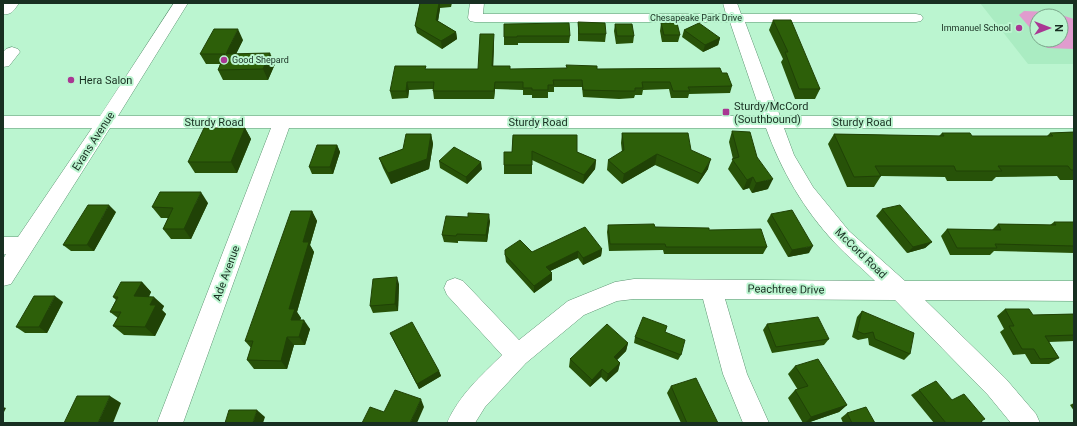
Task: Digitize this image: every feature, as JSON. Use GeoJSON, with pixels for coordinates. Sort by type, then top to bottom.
{"type":"FeatureCollection","features":[{"type":"Feature","properties":{"kind":"street","name":"Evans Avenue"},"geometry":{"type":"LineString","coordinates":[[3,277],[181,3]]}},
{"type":"Feature","properties":{"kind":"street","name":"Chesapeake Park Drive"},"geometry":{"type":"LineString","coordinates":[[477,3],[475,18],[732,10],[916,18],[906,3]]}},
{"type":"Feature","properties":{"kind":"street","name":"McCord Road"},"geometry":{"type":"LineString","coordinates":[[732,10],[785,155],[806,192],[842,237],[900,290],[997,387],[1028,423]]}},
{"type":"Feature","properties":{"kind":"street","name":"Sturdy Road"},"geometry":{"type":"LineString","coordinates":[[3,122],[1074,122]]}},
{"type":"Feature","properties":{"kind":"street","name":"Ade Avenue"},"geometry":{"type":"LineString","coordinates":[[170,423],[282,122]]}},
{"type":"Feature","properties":{"kind":"street"},"geometry":{"type":"LineString","coordinates":[[3,246],[24,245]]}},
{"type":"Feature","properties":{"kind":"street"},"geometry":{"type":"LineString","coordinates":[[455,288],[518,355]]}},
{"type":"Feature","properties":{"kind":"street","name":"Peachtree Drive"},"geometry":{"type":"LineString","coordinates":[[460,423],[476,398],[518,355],[576,308],[609,294],[634,288],[1074,291]]}},
{"type":"Feature","properties":{"kind":"street"},"geometry":{"type":"LineString","coordinates":[[712,289],[722,335],[732,366],[756,423]]}},
{"type":"Feature","properties":{"kind":"shaded area","name":"Immanuel School"},"geometry":{"type":"Polygon","coordinates":[[[980,3],[1074,3],[1074,64],[1028,64],[980,3]]]}},
{"type":"Feature","properties":{"kind":"shaded area"},"geometry":{"type":"Polygon","coordinates":[[[1024,11],[1029,11],[1029,27],[1019,15],[1024,11]]]}},
{"type":"Feature","properties":{"kind":"shaded area"},"geometry":{"type":"Polygon","coordinates":[[[1069,17],[1074,19],[1074,49],[1047,48],[1069,48],[1069,17]]]}},
{"type":"Feature","properties":{"kind":"building"},"geometry":{"type":"Polygon","coordinates":[[[420,3],[439,3],[436,20],[456,32],[441,41],[415,26],[420,3]]]}},
{"type":"Feature","properties":{"kind":"building"},"geometry":{"type":"Polygon","coordinates":[[[773,20],[791,20],[820,89],[799,89],[785,52],[788,52],[773,20]]]}},
{"type":"Feature","properties":{"kind":"building"},"geometry":{"type":"Polygon","coordinates":[[[578,22],[605,23],[606,34],[579,34],[578,22]]]}},
{"type":"Feature","properties":{"kind":"building"},"geometry":{"type":"Polygon","coordinates":[[[569,23],[570,36],[504,37],[504,24],[569,23]]]}},
{"type":"Feature","properties":{"kind":"building"},"geometry":{"type":"Polygon","coordinates":[[[661,23],[677,23],[680,35],[664,35],[661,23]]]}},
{"type":"Feature","properties":{"kind":"building"},"geometry":{"type":"Polygon","coordinates":[[[699,23],[720,38],[705,45],[684,30],[699,23]]]}},
{"type":"Feature","properties":{"kind":"building"},"geometry":{"type":"Polygon","coordinates":[[[615,24],[632,24],[634,36],[617,36],[615,24]]]}},
{"type":"Feature","properties":{"kind":"building"},"geometry":{"type":"Polygon","coordinates":[[[214,29],[238,29],[226,54],[270,53],[263,69],[218,70],[225,54],[200,54],[214,29]]]}},
{"type":"Feature","properties":{"kind":"building"},"geometry":{"type":"Polygon","coordinates":[[[480,34],[494,34],[492,66],[510,66],[510,69],[567,68],[566,65],[597,66],[597,69],[720,68],[722,73],[727,73],[732,86],[688,87],[690,91],[673,91],[670,82],[642,82],[643,88],[635,88],[635,91],[583,90],[582,80],[553,80],[554,85],[548,85],[548,90],[532,90],[532,88],[523,88],[523,82],[495,82],[494,91],[433,91],[434,82],[407,82],[406,91],[390,91],[395,66],[426,66],[425,69],[478,69],[480,34]]]}},
{"type":"Feature","properties":{"kind":"building"},"geometry":{"type":"Polygon","coordinates":[[[204,128],[245,128],[231,162],[188,162],[204,128]]]}},
{"type":"Feature","properties":{"kind":"building"},"geometry":{"type":"Polygon","coordinates":[[[732,131],[750,132],[757,157],[773,179],[756,183],[753,177],[747,180],[732,159],[739,157],[732,131]]]}},
{"type":"Feature","properties":{"kind":"building"},"geometry":{"type":"Polygon","coordinates":[[[1074,132],[1074,170],[1071,170],[1068,166],[998,166],[1002,171],[956,171],[954,166],[875,166],[881,176],[854,177],[834,134],[944,136],[942,133],[970,133],[972,136],[1053,136],[1050,133],[1074,132]]]}},
{"type":"Feature","properties":{"kind":"building"},"geometry":{"type":"Polygon","coordinates":[[[622,133],[688,133],[691,150],[711,159],[702,174],[657,154],[624,174],[608,160],[624,150],[622,133]]]}},
{"type":"Feature","properties":{"kind":"building"},"geometry":{"type":"Polygon","coordinates":[[[406,134],[431,134],[427,159],[388,173],[379,158],[403,149],[406,134]]]}},
{"type":"Feature","properties":{"kind":"building"},"geometry":{"type":"Polygon","coordinates":[[[513,135],[577,135],[577,152],[596,160],[584,175],[532,151],[532,165],[504,165],[504,152],[512,152],[513,135]]]}},
{"type":"Feature","properties":{"kind":"building"},"geometry":{"type":"Polygon","coordinates":[[[317,145],[337,145],[330,167],[309,167],[317,145]]]}},
{"type":"Feature","properties":{"kind":"building"},"geometry":{"type":"Polygon","coordinates":[[[454,147],[481,162],[466,177],[439,161],[454,147]]]}},
{"type":"Feature","properties":{"kind":"building"},"geometry":{"type":"Polygon","coordinates":[[[160,192],[201,192],[184,229],[163,229],[173,208],[152,207],[160,192]]]}},
{"type":"Feature","properties":{"kind":"building"},"geometry":{"type":"Polygon","coordinates":[[[88,205],[109,205],[87,245],[63,245],[88,205]]]}},
{"type":"Feature","properties":{"kind":"building"},"geometry":{"type":"Polygon","coordinates":[[[900,205],[932,242],[913,247],[882,209],[900,205]]]}},
{"type":"Feature","properties":{"kind":"building"},"geometry":{"type":"Polygon","coordinates":[[[792,210],[813,246],[792,250],[771,214],[792,210]]]}},
{"type":"Feature","properties":{"kind":"building"},"geometry":{"type":"Polygon","coordinates":[[[291,211],[312,211],[303,242],[309,242],[289,309],[295,309],[291,320],[304,320],[299,337],[287,337],[281,361],[247,360],[253,341],[245,341],[291,211]]]}},
{"type":"Feature","properties":{"kind":"building"},"geometry":{"type":"Polygon","coordinates":[[[468,213],[489,214],[486,235],[442,235],[446,216],[468,217],[468,213]]]}},
{"type":"Feature","properties":{"kind":"building"},"geometry":{"type":"Polygon","coordinates":[[[1054,222],[1074,222],[1074,246],[995,244],[997,248],[957,248],[947,229],[1001,230],[998,224],[1056,225],[1054,222]]]}},
{"type":"Feature","properties":{"kind":"building"},"geometry":{"type":"Polygon","coordinates":[[[654,224],[655,227],[709,228],[709,230],[761,229],[767,247],[666,247],[665,244],[610,244],[608,225],[654,224]]]}},
{"type":"Feature","properties":{"kind":"building"},"geometry":{"type":"Polygon","coordinates":[[[585,227],[602,249],[583,258],[578,251],[546,267],[552,273],[534,286],[505,255],[505,250],[520,240],[532,252],[585,227]]]}},
{"type":"Feature","properties":{"kind":"building"},"geometry":{"type":"Polygon","coordinates":[[[397,277],[395,304],[370,306],[373,279],[397,277]]]}},
{"type":"Feature","properties":{"kind":"building"},"geometry":{"type":"Polygon","coordinates":[[[121,282],[142,282],[134,296],[154,297],[150,305],[156,305],[145,327],[113,326],[121,312],[110,312],[118,297],[113,297],[121,282]]]}},
{"type":"Feature","properties":{"kind":"building"},"geometry":{"type":"Polygon","coordinates":[[[34,296],[55,296],[39,327],[16,327],[34,296]]]}},
{"type":"Feature","properties":{"kind":"building"},"geometry":{"type":"Polygon","coordinates":[[[1005,309],[1029,309],[1033,315],[1074,314],[1074,335],[1045,336],[1059,358],[1040,359],[1034,349],[1022,349],[1009,326],[1014,326],[1005,309]]]}},
{"type":"Feature","properties":{"kind":"building"},"geometry":{"type":"Polygon","coordinates":[[[862,311],[914,333],[910,354],[875,339],[873,332],[864,334],[857,331],[862,311]]]}},
{"type":"Feature","properties":{"kind":"building"},"geometry":{"type":"Polygon","coordinates":[[[643,317],[667,326],[665,332],[685,340],[681,355],[635,337],[643,317]]]}},
{"type":"Feature","properties":{"kind":"building"},"geometry":{"type":"Polygon","coordinates":[[[818,317],[829,339],[776,347],[767,324],[818,317]]]}},
{"type":"Feature","properties":{"kind":"building"},"geometry":{"type":"Polygon","coordinates":[[[412,322],[439,371],[417,384],[390,333],[412,322]]]}},
{"type":"Feature","properties":{"kind":"building"},"geometry":{"type":"Polygon","coordinates":[[[607,324],[628,343],[614,357],[620,363],[608,374],[602,369],[592,380],[570,359],[607,324]]]}},
{"type":"Feature","properties":{"kind":"building"},"geometry":{"type":"Polygon","coordinates":[[[818,359],[847,405],[811,417],[795,390],[808,386],[795,366],[818,359]]]}},
{"type":"Feature","properties":{"kind":"building"},"geometry":{"type":"Polygon","coordinates":[[[696,378],[718,423],[687,423],[671,386],[696,378]]]}},
{"type":"Feature","properties":{"kind":"building"},"geometry":{"type":"Polygon","coordinates":[[[936,381],[952,400],[964,394],[985,419],[981,421],[983,423],[946,423],[919,390],[936,381]]]}},
{"type":"Feature","properties":{"kind":"building"},"geometry":{"type":"Polygon","coordinates":[[[395,390],[421,399],[410,423],[362,423],[370,407],[384,412],[395,390]]]}},
{"type":"Feature","properties":{"kind":"building"},"geometry":{"type":"Polygon","coordinates":[[[77,396],[110,396],[98,423],[64,423],[77,396]]]}},
{"type":"Feature","properties":{"kind":"building"},"geometry":{"type":"Polygon","coordinates":[[[866,407],[875,423],[852,423],[847,413],[866,407]]]}},
{"type":"Feature","properties":{"kind":"building"},"geometry":{"type":"Polygon","coordinates":[[[229,410],[257,410],[253,423],[225,423],[229,410]]]}},
{"type":"Feature","properties":{"kind":"place","name":"Immanuel School"},"geometry":{"type":"Point","coordinates":[1019,28]}},
{"type":"Feature","properties":{"kind":"place","name":"Good Shepard"},"geometry":{"type":"Point","coordinates":[224,60]}},
{"type":"Feature","properties":{"kind":"place","name":"Hera Salon"},"geometry":{"type":"Point","coordinates":[71,80]}},
{"type":"Feature","properties":{"kind":"place","name":"Sturdy/McCord (Southbound)"},"geometry":{"type":"Point","coordinates":[726,112]}}]}
